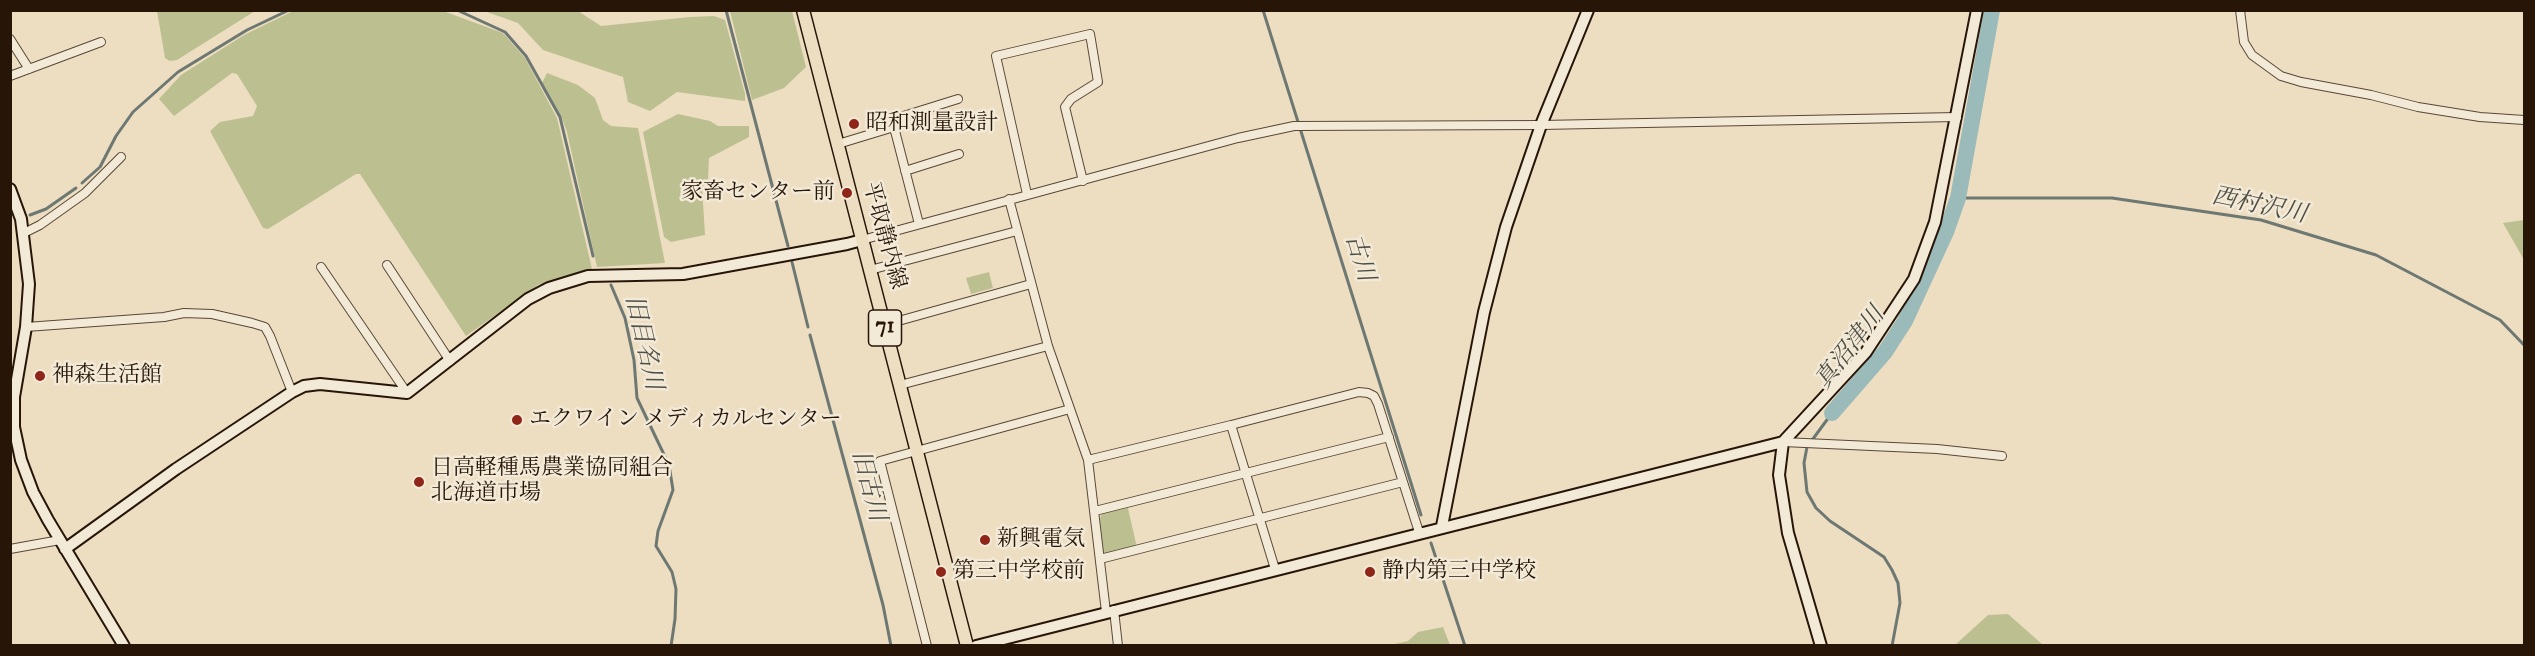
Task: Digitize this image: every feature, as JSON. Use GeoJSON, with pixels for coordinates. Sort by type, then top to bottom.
{"type":"FeatureCollection","features":[{"type":"Feature","properties":{"kind":"main road","name":"平取静内線"},"geometry":{"type":"LineString","coordinates":[[803,10],[967,645]]}},
{"type":"Feature","properties":{"kind":"street"},"geometry":{"type":"LineString","coordinates":[[1442,526],[1484,312],[1506,227],[1541,125],[1588,10]]}},
{"type":"Feature","properties":{"kind":"street"},"geometry":{"type":"LineString","coordinates":[[1821,645],[1788,533],[1779,476],[1784,442],[1866,352],[1914,279],[1935,222],[1977,10]]}},
{"type":"Feature","properties":{"kind":"street"},"geometry":{"type":"LineString","coordinates":[[2240,10],[2244,42],[2252,55],[2281,76],[2418,107],[2480,117],[2524,120]]}},
{"type":"Feature","properties":{"kind":"street"},"geometry":{"type":"LineString","coordinates":[[1027,194],[996,56],[1090,34],[1098,82],[1071,99],[1065,107],[1083,181]]}},
{"type":"Feature","properties":{"kind":"street"},"geometry":{"type":"LineString","coordinates":[[10,39],[29,69]]}},
{"type":"Feature","properties":{"kind":"street"},"geometry":{"type":"LineString","coordinates":[[10,76],[101,42]]}},
{"type":"Feature","properties":{"kind":"street"},"geometry":{"type":"LineString","coordinates":[[919,224],[894,128],[897,118],[958,99]]}},
{"type":"Feature","properties":{"kind":"street"},"geometry":{"type":"LineString","coordinates":[[10,549],[63,544],[304,386],[328,384],[407,393],[528,299],[549,288],[588,276],[682,274],[847,244],[1238,138],[1298,126],[1541,125],[1957,117]]}},
{"type":"Feature","properties":{"kind":"street"},"geometry":{"type":"LineString","coordinates":[[838,144],[894,128]]}},
{"type":"Feature","properties":{"kind":"street"},"geometry":{"type":"LineString","coordinates":[[905,171],[959,154]]}},
{"type":"Feature","properties":{"kind":"street"},"geometry":{"type":"LineString","coordinates":[[24,233],[40,225],[85,193],[122,157]]}},
{"type":"Feature","properties":{"kind":"street"},"geometry":{"type":"LineString","coordinates":[[10,189],[24,233],[29,284],[26,327],[14,398],[14,427],[21,460],[33,492],[124,645]]}},
{"type":"Feature","properties":{"kind":"street"},"geometry":{"type":"LineString","coordinates":[[1009,199],[1048,346],[1088,460],[1101,560],[1118,645]]}},
{"type":"Feature","properties":{"kind":"street"},"geometry":{"type":"LineString","coordinates":[[870,270],[1017,231]]}},
{"type":"Feature","properties":{"kind":"street"},"geometry":{"type":"LineString","coordinates":[[387,266],[450,361]]}},
{"type":"Feature","properties":{"kind":"street"},"geometry":{"type":"LineString","coordinates":[[321,267],[407,393]]}},
{"type":"Feature","properties":{"kind":"street"},"geometry":{"type":"LineString","coordinates":[[884,325],[1031,284]]}},
{"type":"Feature","properties":{"kind":"street"},"geometry":{"type":"LineString","coordinates":[[26,327],[164,317],[184,313],[212,314],[252,323],[265,327],[292,392]]}},
{"type":"Feature","properties":{"kind":"street"},"geometry":{"type":"LineString","coordinates":[[900,385],[1048,346]]}},
{"type":"Feature","properties":{"kind":"street"},"geometry":{"type":"LineString","coordinates":[[1088,460],[1359,392],[1374,396],[1419,532]]}},
{"type":"Feature","properties":{"kind":"street"},"geometry":{"type":"LineString","coordinates":[[927,645],[880,461],[1070,409]]}},
{"type":"Feature","properties":{"kind":"street"},"geometry":{"type":"LineString","coordinates":[[1231,425],[1275,569]]}},
{"type":"Feature","properties":{"kind":"street"},"geometry":{"type":"LineString","coordinates":[[1095,511],[1389,437]]}},
{"type":"Feature","properties":{"kind":"street"},"geometry":{"type":"LineString","coordinates":[[976,645],[1442,526],[1784,442],[1802,441],[1938,449],[2002,456]]}},
{"type":"Feature","properties":{"kind":"street"},"geometry":{"type":"LineString","coordinates":[[1101,560],[1403,482]]}},
{"type":"Feature","properties":{"kind":"green space"},"geometry":{"type":"Polygon","coordinates":[[[157,10],[255,11],[177,60],[170,61],[165,58],[157,10]]]}},
{"type":"Feature","properties":{"kind":"green space"},"geometry":{"type":"Polygon","coordinates":[[[295,10],[443,11],[503,33],[525,58],[557,118],[592,269],[538,285],[466,336],[360,174],[356,174],[268,229],[263,228],[210,131],[220,122],[253,116],[257,106],[237,74],[232,73],[174,116],[159,99],[181,75],[244,35],[295,10]]]}},
{"type":"Feature","properties":{"kind":"green space"},"geometry":{"type":"Polygon","coordinates":[[[484,11],[578,11],[601,26],[714,16],[725,20],[745,101],[677,92],[650,111],[628,102],[623,77],[543,50],[518,23],[484,11]]]}},
{"type":"Feature","properties":{"kind":"green space"},"geometry":{"type":"Polygon","coordinates":[[[730,11],[792,11],[806,67],[784,88],[752,100],[730,11]]]}},
{"type":"Feature","properties":{"kind":"green space"},"geometry":{"type":"Polygon","coordinates":[[[547,73],[578,85],[595,98],[603,120],[611,126],[638,128],[665,263],[597,267],[567,132],[562,118],[542,83],[547,73]]]}},
{"type":"Feature","properties":{"kind":"green space"},"geometry":{"type":"Polygon","coordinates":[[[678,114],[710,121],[718,126],[749,126],[749,137],[709,158],[708,182],[702,187],[705,235],[671,242],[664,237],[643,132],[678,114]]]}},
{"type":"Feature","properties":{"kind":"green space"},"geometry":{"type":"Polygon","coordinates":[[[2524,220],[2524,260],[2503,223],[2524,220]]]}},
{"type":"Feature","properties":{"kind":"green space"},"geometry":{"type":"Polygon","coordinates":[[[989,272],[993,288],[971,294],[966,278],[989,272]]]}},
{"type":"Feature","properties":{"kind":"green space"},"geometry":{"type":"Polygon","coordinates":[[[1128,508],[1137,548],[1107,555],[1103,552],[1100,518],[1102,514],[1128,508]]]}},
{"type":"Feature","properties":{"kind":"green space"},"geometry":{"type":"Polygon","coordinates":[[[2008,614],[2043,645],[1955,645],[1988,615],[2008,614]]]}},
{"type":"Feature","properties":{"kind":"green space"},"geometry":{"type":"Polygon","coordinates":[[[1443,627],[1450,645],[1390,645],[1408,641],[1418,632],[1443,627]]]}},
{"type":"Feature","properties":{"kind":"waterway","name":"旧目名川"},"geometry":{"type":"LineString","coordinates":[[82,183],[100,167],[116,136],[133,112],[178,72],[247,30],[289,10]]}},
{"type":"Feature","properties":{"kind":"waterway","name":"旧目名川"},"geometry":{"type":"LineString","coordinates":[[457,10],[505,32],[526,56],[560,117],[593,256]]}},
{"type":"Feature","properties":{"kind":"waterway","name":"旧古川"},"geometry":{"type":"LineString","coordinates":[[726,10],[788,246]]}},
{"type":"Feature","properties":{"kind":"waterway","name":"古川"},"geometry":{"type":"LineString","coordinates":[[1263,10],[1421,515]]}},
{"type":"Feature","properties":{"kind":"waterway","name":"真沼津川"},"geometry":{"type":"LineString","coordinates":[[1832,413],[1885,352],[1905,321],[1946,232],[1958,198],[1992,10]]}},
{"type":"Feature","properties":{"kind":"waterway","name":"旧目名川"},"geometry":{"type":"LineString","coordinates":[[30,215],[46,209],[76,188]]}},
{"type":"Feature","properties":{"kind":"waterway","name":"西村沢川"},"geometry":{"type":"LineString","coordinates":[[1958,198],[2112,198],[2261,220],[2376,255],[2500,320],[2524,345]]}},
{"type":"Feature","properties":{"kind":"waterway","name":"旧古川"},"geometry":{"type":"LineString","coordinates":[[792,262],[808,327]]}},
{"type":"Feature","properties":{"kind":"waterway","name":"旧目名川"},"geometry":{"type":"LineString","coordinates":[[611,285],[625,318],[634,360],[637,398],[669,465],[673,490],[658,531],[656,546],[672,572],[676,589],[671,646]]}},
{"type":"Feature","properties":{"kind":"waterway","name":"旧古川"},"geometry":{"type":"LineString","coordinates":[[810,335],[883,605],[891,646]]}},
{"type":"Feature","properties":{"kind":"waterway","name":"真沼津川"},"geometry":{"type":"LineString","coordinates":[[1832,413],[1807,447],[1804,463],[1807,492],[1816,508],[1830,521],[1884,557],[1892,570],[1898,583],[1900,603],[1892,646]]}},
{"type":"Feature","properties":{"kind":"waterway","name":"古川"},"geometry":{"type":"LineString","coordinates":[[1431,543],[1465,646]]}},
{"type":"Feature","properties":{"kind":"place","name":"昭和測量設計"},"geometry":{"type":"Point","coordinates":[854,124]}},
{"type":"Feature","properties":{"kind":"place","name":"家畜センター前"},"geometry":{"type":"Point","coordinates":[847,193]}},
{"type":"Feature","properties":{"kind":"place","name":"神森生活館"},"geometry":{"type":"Point","coordinates":[40,376]}},
{"type":"Feature","properties":{"kind":"place","name":"エクワイン メディカルセンター"},"geometry":{"type":"Point","coordinates":[517,420]}},
{"type":"Feature","properties":{"kind":"place","name":"日高軽種馬農業協同組合 北海道市場"},"geometry":{"type":"Point","coordinates":[419,482]}},
{"type":"Feature","properties":{"kind":"place","name":"新興電気"},"geometry":{"type":"Point","coordinates":[985,540]}},
{"type":"Feature","properties":{"kind":"place","name":"第三中学校前"},"geometry":{"type":"Point","coordinates":[941,572]}},
{"type":"Feature","properties":{"kind":"place","name":"静内第三中学校"},"geometry":{"type":"Point","coordinates":[1370,572]}}]}
